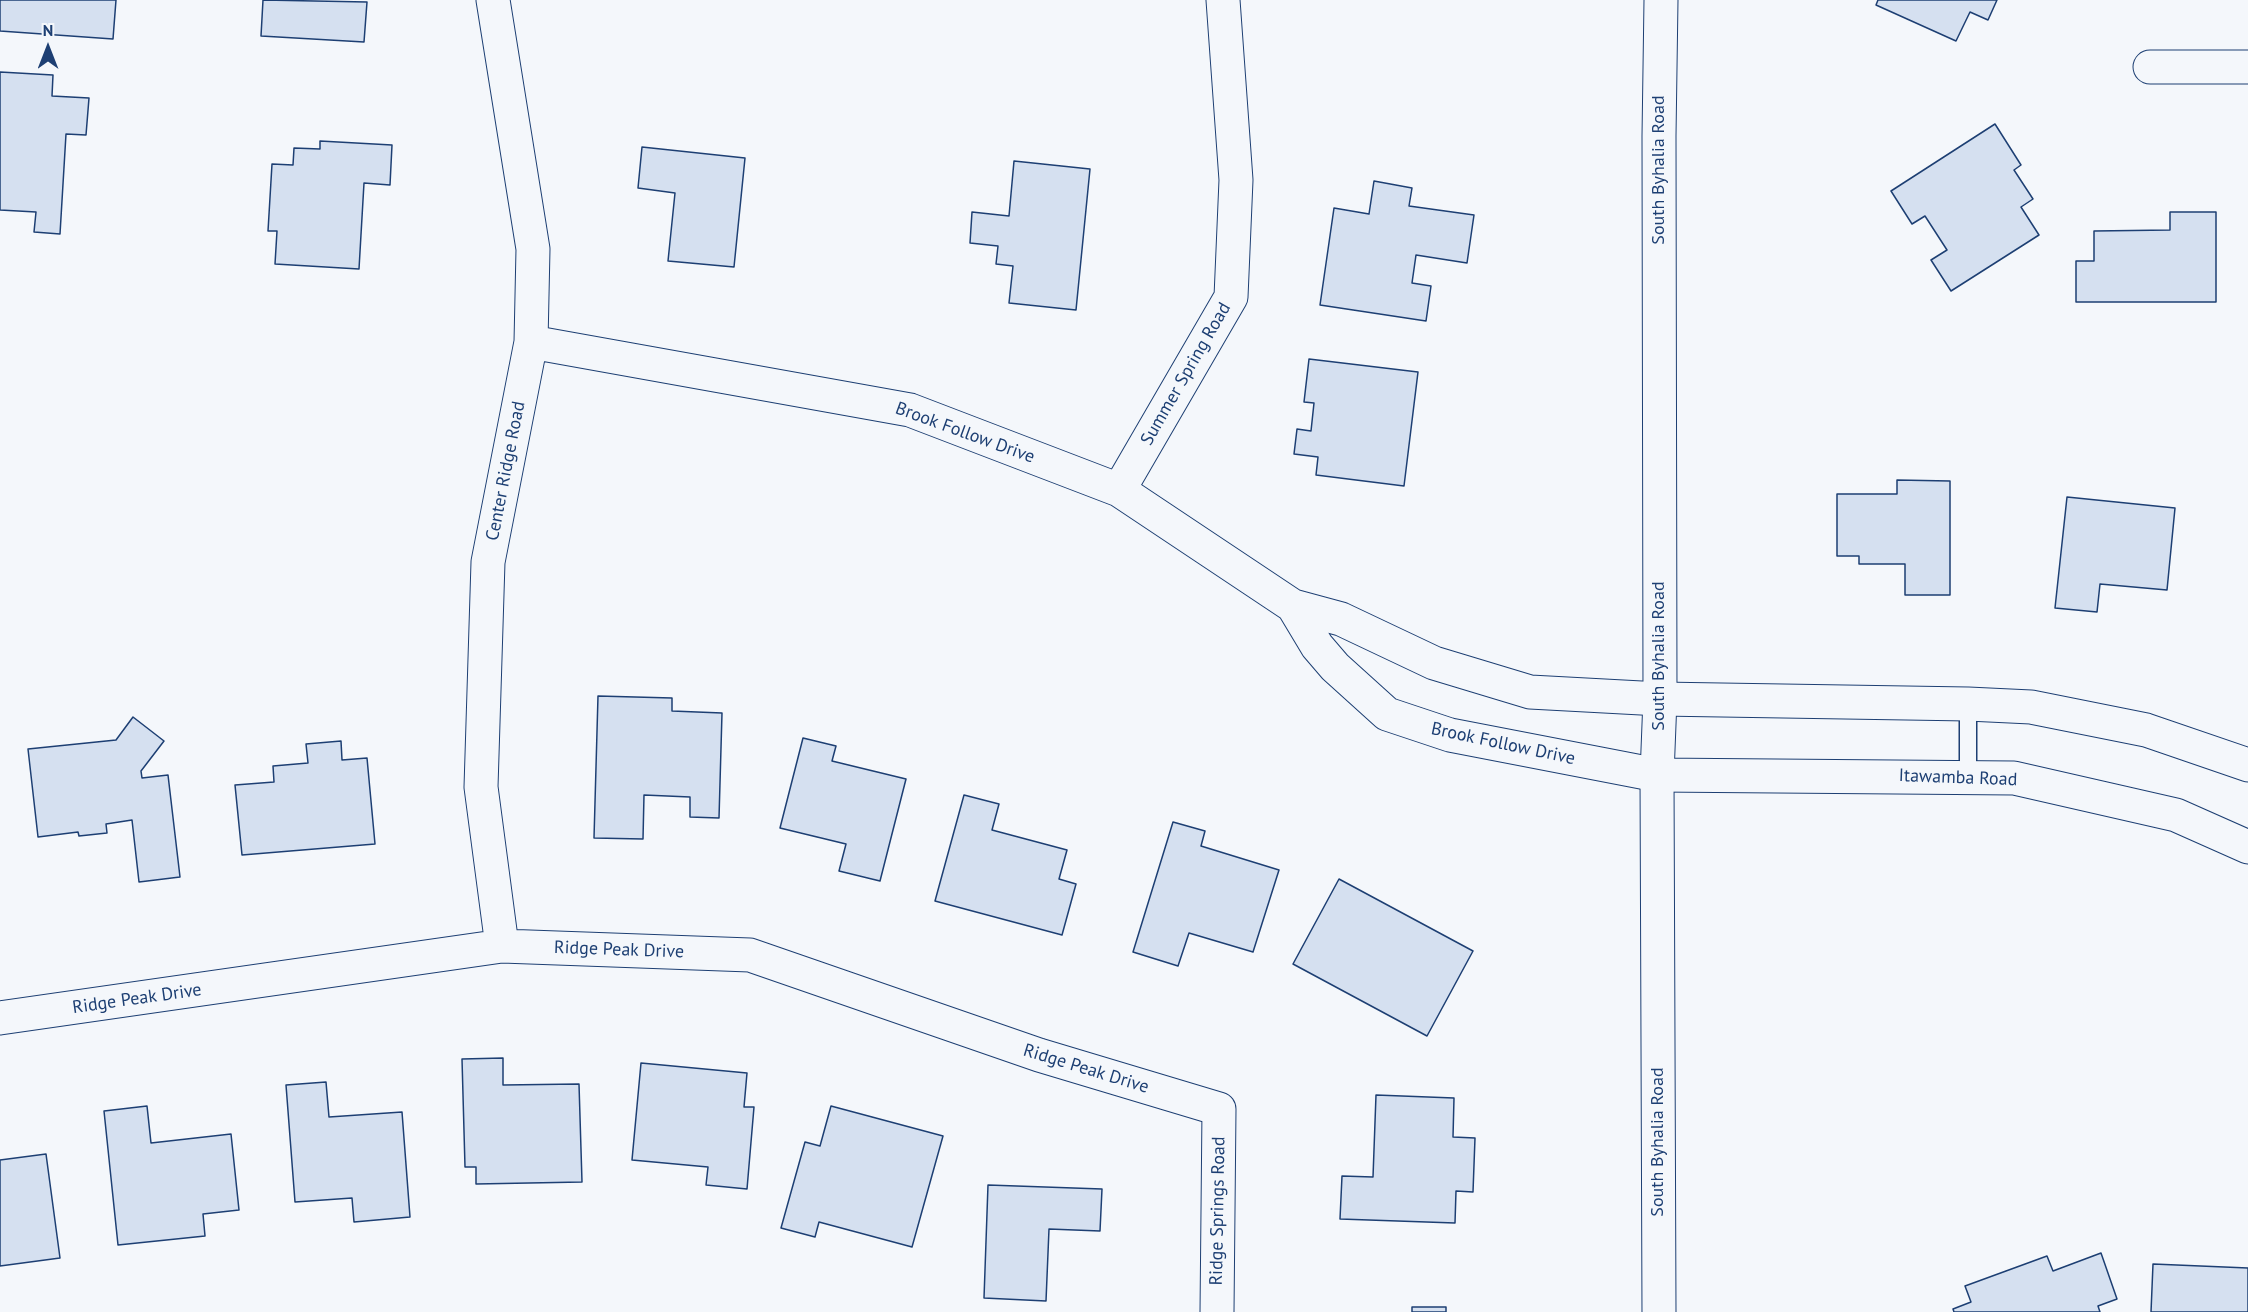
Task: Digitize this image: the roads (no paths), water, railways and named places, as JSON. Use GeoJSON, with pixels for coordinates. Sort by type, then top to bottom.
{"type":"FeatureCollection","features":[{"type":"Feature","properties":{"kind":"street","name":"Center Ridge Road"},"geometry":{"type":"LineString","coordinates":[[493,0],[533,249],[531,342],[488,562],[481,787],[502,946]]}},
{"type":"Feature","properties":{"kind":"street","name":"Summer Spring Road"},"geometry":{"type":"LineString","coordinates":[[1119,490],[1231,297],[1236,180],[1223,0]]}},
{"type":"Feature","properties":{"kind":"street","name":"South Byhalia Road"},"geometry":{"type":"LineString","coordinates":[[1659,1312],[1657,775],[1660,699],[1659,136],[1661,0]]}},
{"type":"Feature","properties":{"kind":"street"},"geometry":{"type":"LineString","coordinates":[[2150,67],[2248,67]]}},
{"type":"Feature","properties":{"kind":"street","name":"Brook Follow Drive"},"geometry":{"type":"LineString","coordinates":[[531,342],[910,410],[1119,490],[1293,606],[1341,619],[1434,663],[1530,692],[1660,699]]}},
{"type":"Feature","properties":{"kind":"street","name":"Brook Follow Drive"},"geometry":{"type":"LineString","coordinates":[[1293,606],[1317,646],[1335,667],[1387,714],[1450,735],[1657,775]]}},
{"type":"Feature","properties":{"kind":"street"},"geometry":{"type":"LineString","coordinates":[[1660,699],[2031,707],[2146,730],[2248,765]]}},
{"type":"Feature","properties":{"kind":"street","name":"Itawamba Road"},"geometry":{"type":"LineString","coordinates":[[1657,775],[2014,777],[2176,815],[2248,847]]}},
{"type":"Feature","properties":{"kind":"street","name":"Ridge Peak Drive"},"geometry":{"type":"LineString","coordinates":[[0,1018],[502,946],[750,955],[1039,1055],[1219,1109]]}},
{"type":"Feature","properties":{"kind":"street","name":"Ridge Springs Road"},"geometry":{"type":"LineString","coordinates":[[1217,1312],[1219,1109]]}},
{"type":"Feature","properties":{"kind":"lane"},"geometry":{"type":"LineString","coordinates":[[1968,704],[1968,777]]}}]}
